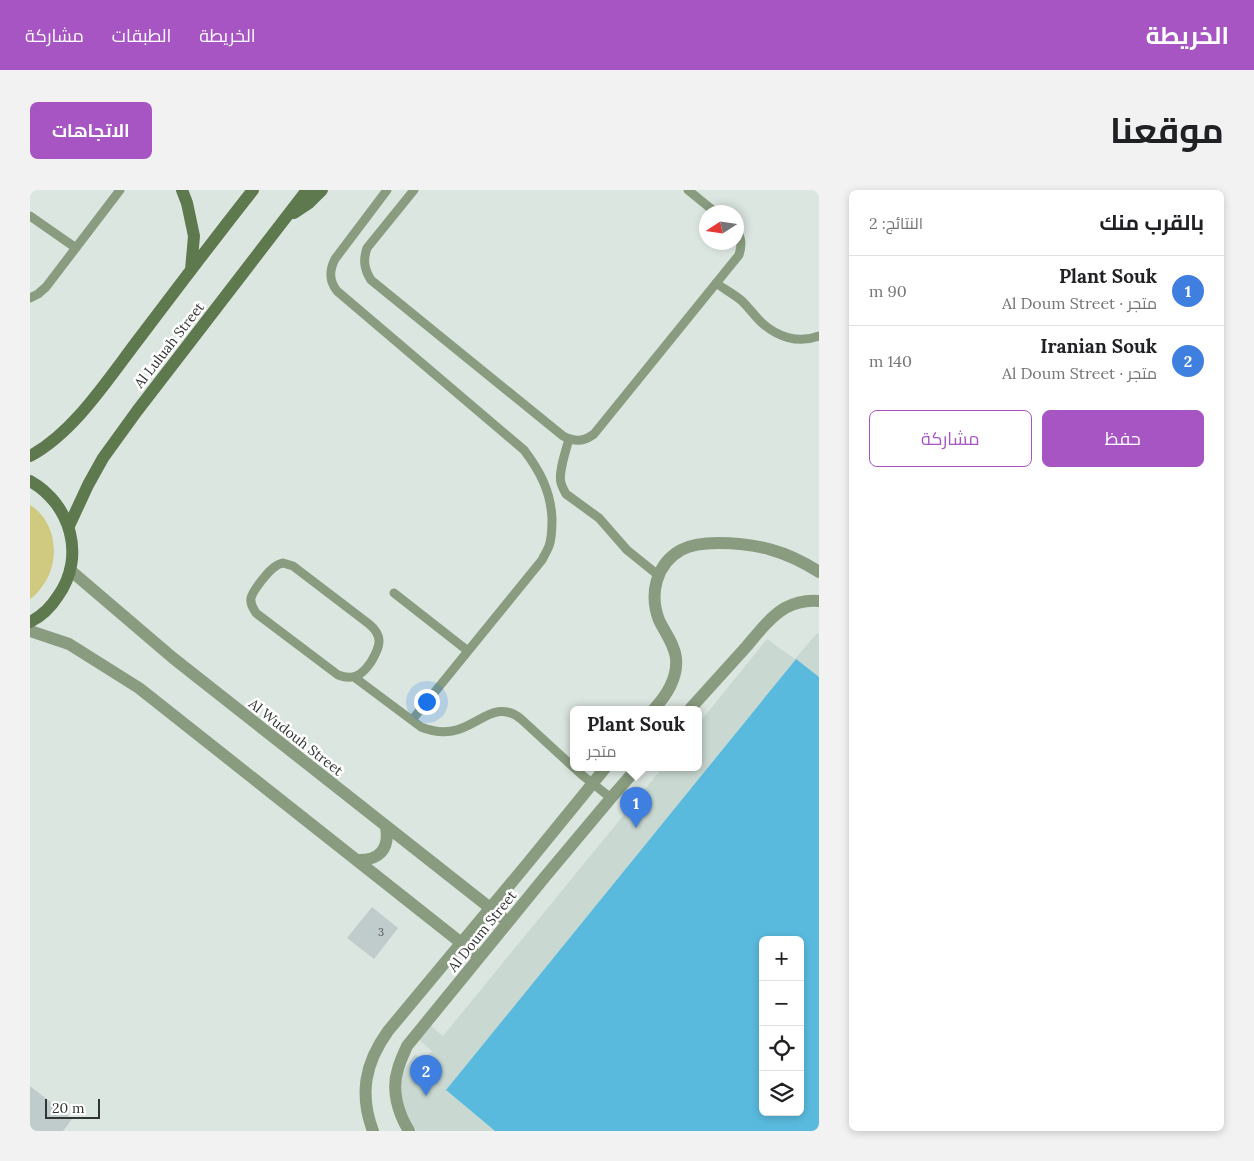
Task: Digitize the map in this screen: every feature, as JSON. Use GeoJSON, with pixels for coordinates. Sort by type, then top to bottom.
{"type":"FeatureCollection","features":[{"type":"Feature","properties":{"kind":"street"},"geometry":{"type":"LineString","coordinates":[[182,190],[187,203],[194,236],[191,270]]}},
{"type":"Feature","properties":{"kind":"street","name":"Al Luluah Street"},"geometry":{"type":"LineString","coordinates":[[30,456],[55,440],[71,425],[252,190]]}},
{"type":"Feature","properties":{"kind":"street","name":"Al Luluah Street"},"geometry":{"type":"LineString","coordinates":[[69,526],[103,458],[307,190]]}},
{"type":"Feature","properties":{"kind":"street"},"geometry":{"type":"LineString","coordinates":[[284,220],[309,203],[322,190]]}},
{"type":"Feature","properties":{"kind":"street"},"geometry":{"type":"LineString","coordinates":[[30,481],[41,488],[58,505],[69,526],[73,548],[70,570],[63,589],[52,606],[30,622]]}},
{"type":"Feature","properties":{"kind":"street"},"geometry":{"type":"LineString","coordinates":[[656,706],[670,687],[676,668],[674,649],[659,620],[654,597],[658,575],[668,560],[682,549],[693,545],[736,543],[775,550],[791,556],[819,572]]}},
{"type":"Feature","properties":{"kind":"street","name":"Al Wudouh Street"},"geometry":{"type":"LineString","coordinates":[[70,570],[173,658],[508,922]]}},
{"type":"Feature","properties":{"kind":"street"},"geometry":{"type":"LineString","coordinates":[[693,706],[778,613],[796,603],[819,601]]}},
{"type":"Feature","properties":{"kind":"street"},"geometry":{"type":"LineString","coordinates":[[30,631],[69,644],[139,688],[479,957]]}},
{"type":"Feature","properties":{"kind":"street","name":"Al Doum Street"},"geometry":{"type":"LineString","coordinates":[[373,1131],[366,1104],[365,1088],[367,1072],[378,1043],[602,771]]}},
{"type":"Feature","properties":{"kind":"street","name":"Al Doum Street"},"geometry":{"type":"LineString","coordinates":[[409,1131],[401,1114],[396,1096],[398,1070],[407,1046],[635,771]]}},
{"type":"Feature","properties":{"kind":"street"},"geometry":{"type":"LineString","coordinates":[[357,860],[374,858],[381,852],[386,845],[388,836],[386,827]]}},
{"type":"Feature","properties":{"kind":"lane"},"geometry":{"type":"LineString","coordinates":[[30,298],[46,287],[120,190]]}},
{"type":"Feature","properties":{"kind":"lane"},"geometry":{"type":"LineString","coordinates":[[387,190],[331,266],[330,273],[333,286],[524,450],[543,478],[549,494],[552,511],[549,545],[542,560],[412,720]]}},
{"type":"Feature","properties":{"kind":"lane"},"geometry":{"type":"LineString","coordinates":[[414,190],[367,248],[364,256],[366,273],[371,280],[563,436],[575,441],[587,439],[594,434],[741,250]]}},
{"type":"Feature","properties":{"kind":"lane"},"geometry":{"type":"LineString","coordinates":[[688,190],[706,205]]}},
{"type":"Feature","properties":{"kind":"lane"},"geometry":{"type":"LineString","coordinates":[[30,216],[76,248]]}},
{"type":"Feature","properties":{"kind":"lane"},"geometry":{"type":"LineString","coordinates":[[716,283],[740,300],[762,323],[780,335],[796,340],[805,340],[819,336]]}},
{"type":"Feature","properties":{"kind":"lane"},"geometry":{"type":"LineString","coordinates":[[569,439],[560,475],[560,482],[566,494],[599,518],[628,550],[658,575]]}},
{"type":"Feature","properties":{"kind":"lane"},"geometry":{"type":"LineString","coordinates":[[354,677],[364,672],[376,654],[379,643],[376,632],[294,566],[283,563],[274,567],[253,593],[251,603],[256,613],[338,675],[349,678],[354,677],[421,727],[431,730],[452,732],[462,729],[493,712],[511,712],[570,763]]}},
{"type":"Feature","properties":{"kind":"lane"},"geometry":{"type":"LineString","coordinates":[[394,593],[468,651]]}},
{"type":"Feature","properties":{"kind":"lane"},"geometry":{"type":"LineString","coordinates":[[579,771],[611,798]]}},
{"type":"Feature","properties":{"kind":"shaded area"},"geometry":{"type":"Polygon","coordinates":[[[30,505],[39,512],[51,532],[54,556],[47,578],[38,592],[30,599],[30,505]]]}},
{"type":"Feature","properties":{"kind":"shaded area"},"geometry":{"type":"Polygon","coordinates":[[[817,633],[819,635],[819,677],[795,660],[446,1090],[495,1131],[417,1131],[402,1114],[400,1087],[406,1067],[415,1054],[423,1060],[432,1051],[418,1039],[430,1025],[443,1036],[660,771],[702,771],[702,719],[767,639],[795,659],[817,633]]]}},
{"type":"Feature","properties":{"kind":"water"},"geometry":{"type":"Polygon","coordinates":[[[796,659],[819,677],[819,1131],[495,1131],[446,1090],[796,659]]]}},
{"type":"Feature","properties":{"kind":"building"},"geometry":{"type":"Polygon","coordinates":[[[372,907],[398,928],[374,959],[347,938],[372,907]]]}},
{"type":"Feature","properties":{"kind":"building"},"geometry":{"type":"Polygon","coordinates":[[[30,1086],[72,1119],[63,1131],[30,1131],[30,1086]]]}},
{"type":"Feature","properties":{"kind":"place","name":"Plant Souk"},"geometry":{"type":"Point","coordinates":[636,828]}},
{"type":"Feature","properties":{"kind":"place","name":"Iranian Souk"},"geometry":{"type":"Point","coordinates":[426,1096]}}]}
